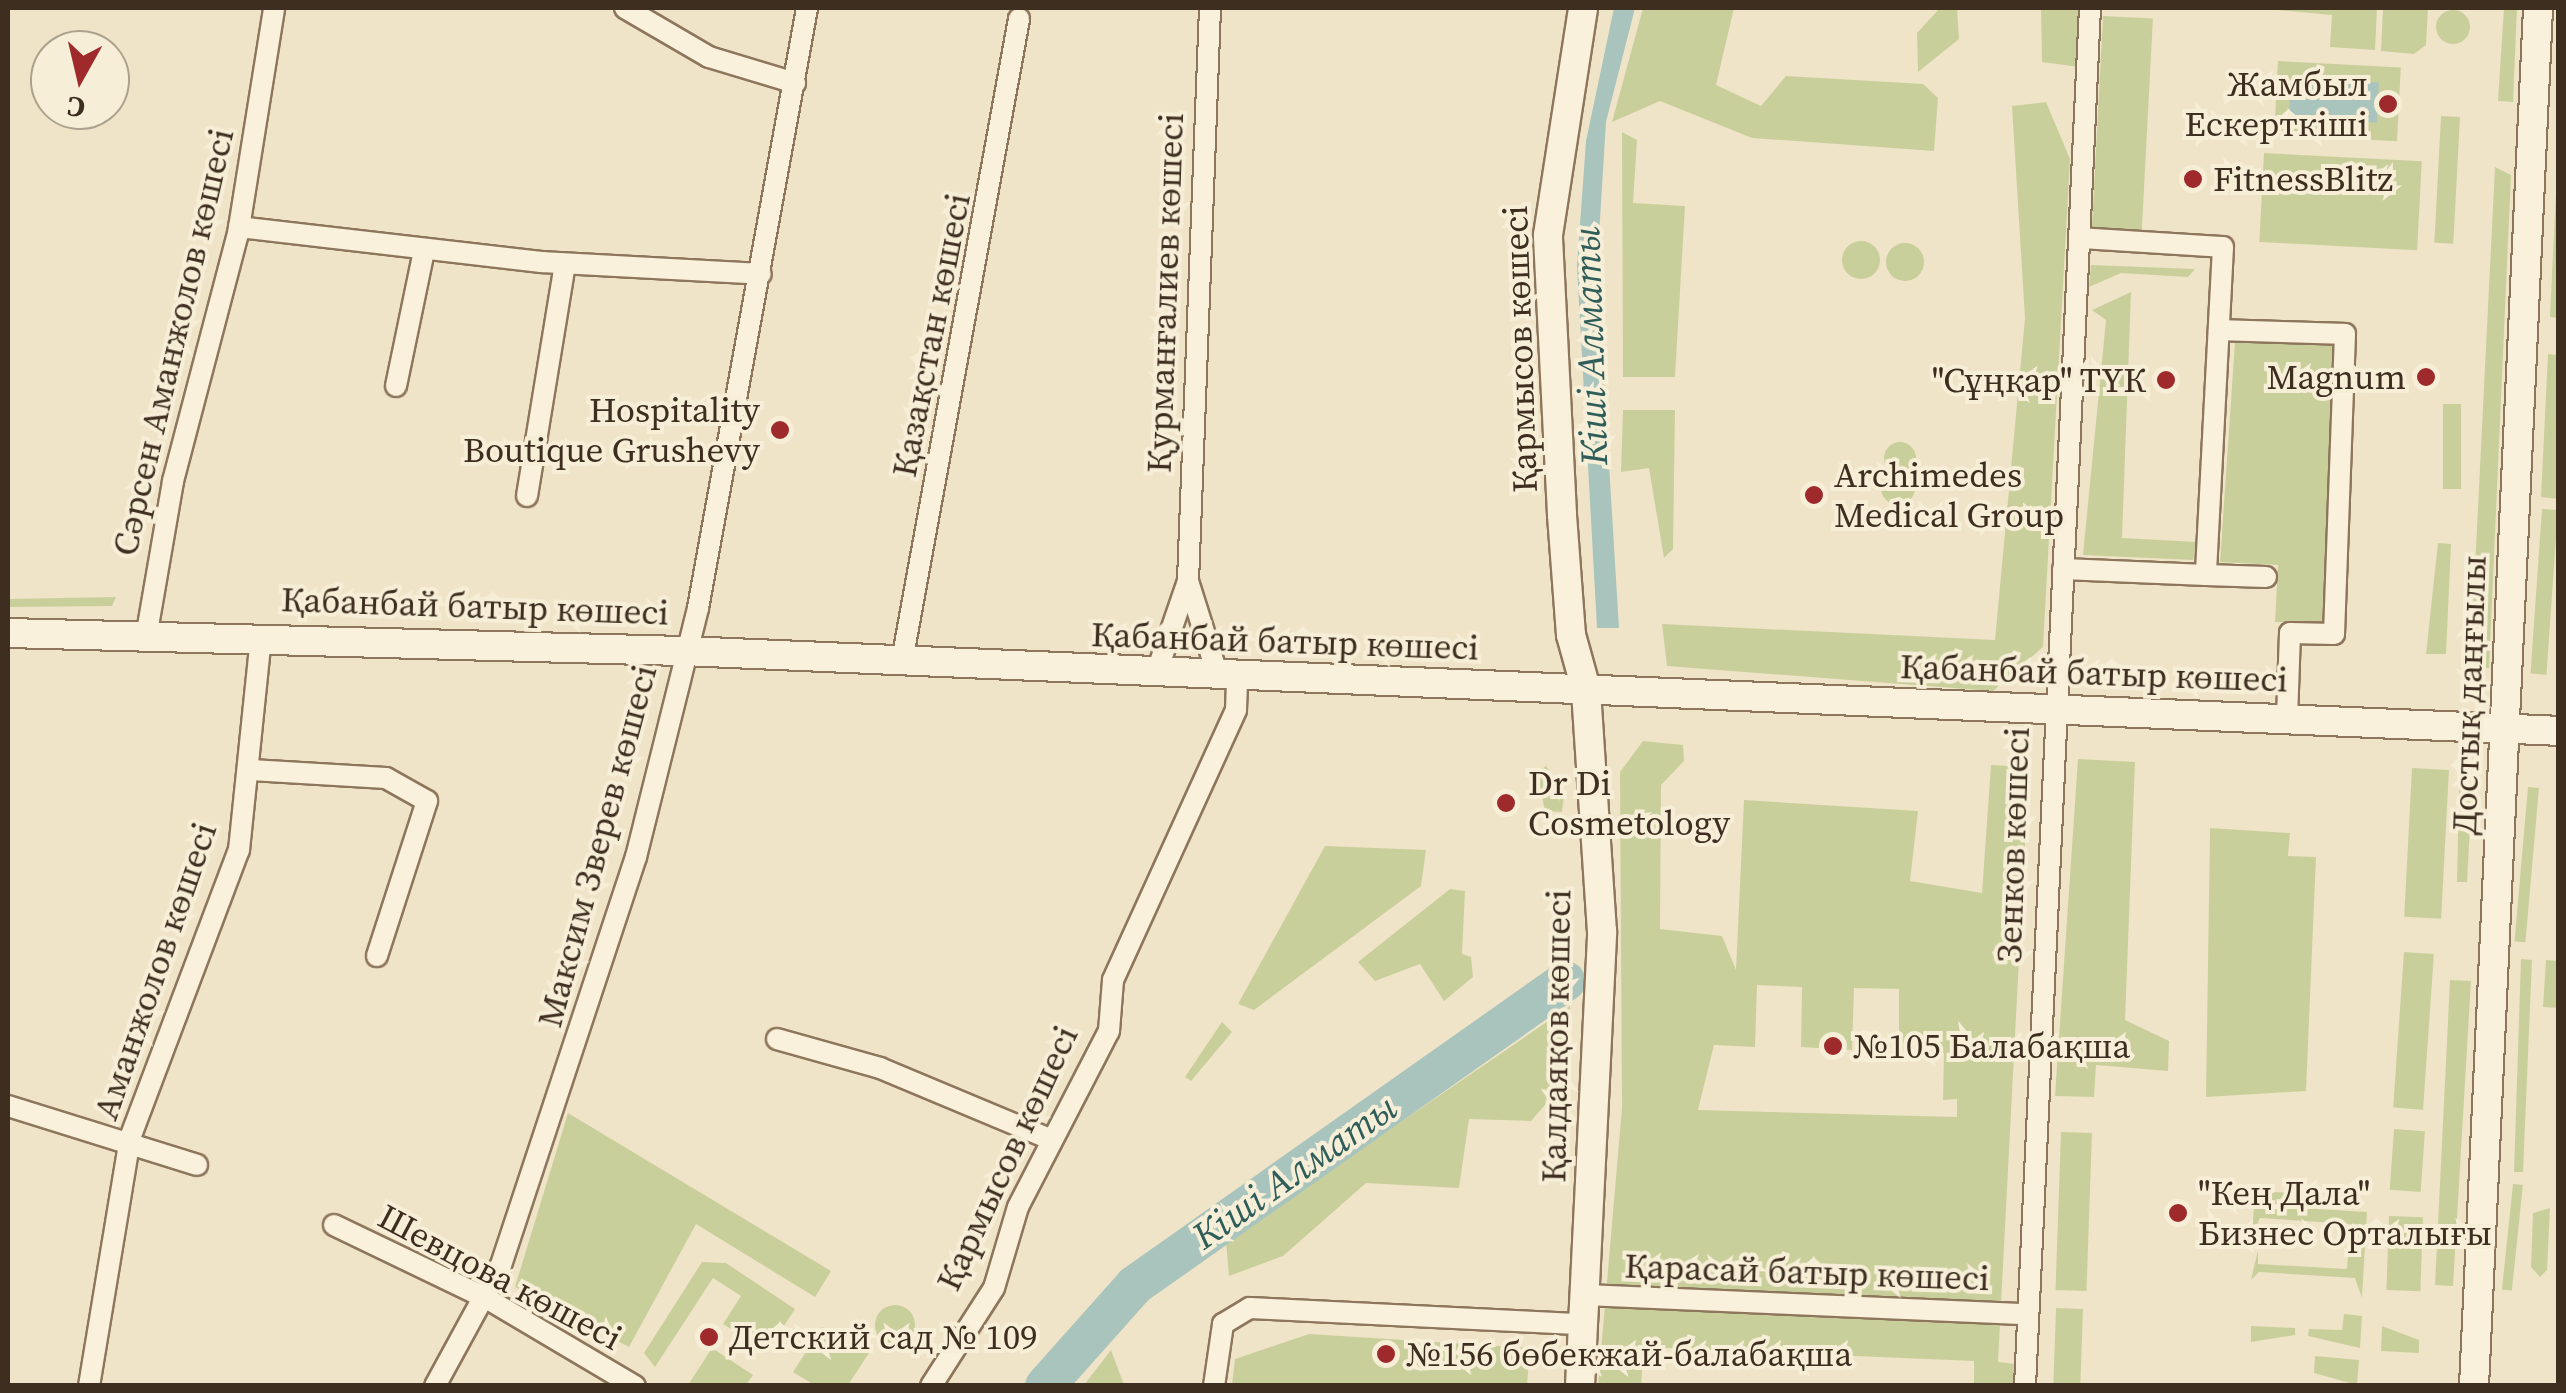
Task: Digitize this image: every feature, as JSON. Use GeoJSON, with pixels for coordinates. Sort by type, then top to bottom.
{"type":"FeatureCollection","features":[{"type":"Feature","properties":{"kind":"street","name":"Сәрсен Аманжолов көшесі"},"geometry":{"type":"LineString","coordinates":[[147,632],[173,481],[239,227],[274,8]]}},
{"type":"Feature","properties":{"kind":"street"},"geometry":{"type":"LineString","coordinates":[[625,8],[709,57],[794,83]]}},
{"type":"Feature","properties":{"kind":"street","name":"Максим Зверев көшесі"},"geometry":{"type":"LineString","coordinates":[[435,1386],[486,1298],[636,857],[684,651],[761,274],[807,8]]}},
{"type":"Feature","properties":{"kind":"street","name":"Қурманғалиев көшесі"},"geometry":{"type":"LineString","coordinates":[[1188,581],[1210,8]]}},
{"type":"Feature","properties":{"kind":"street","name":"Қармысов көшесі"},"geometry":{"type":"LineString","coordinates":[[1583,8],[1548,236],[1571,635],[1586,689]]}},
{"type":"Feature","properties":{"kind":"street","name":"Зенков көшесі"},"geometry":{"type":"LineString","coordinates":[[2025,1386],[2050,708],[2064,569],[2090,8]]}},
{"type":"Feature","properties":{"kind":"street","name":"Достық даңғылы"},"geometry":{"type":"LineString","coordinates":[[2474,1386],[2538,8]]}},
{"type":"Feature","properties":{"kind":"street","name":"Қазақстан көшесі"},"geometry":{"type":"LineString","coordinates":[[902,661],[1020,20]]}},
{"type":"Feature","properties":{"kind":"street"},"geometry":{"type":"LineString","coordinates":[[239,227],[565,264],[761,274]]}},
{"type":"Feature","properties":{"kind":"street"},"geometry":{"type":"LineString","coordinates":[[2080,238],[2222,247],[2206,575]]}},
{"type":"Feature","properties":{"kind":"street"},"geometry":{"type":"LineString","coordinates":[[396,386],[424,250]]}},
{"type":"Feature","properties":{"kind":"street"},"geometry":{"type":"LineString","coordinates":[[527,496],[565,264]]}},
{"type":"Feature","properties":{"kind":"street"},"geometry":{"type":"LineString","coordinates":[[2219,330],[2345,334],[2334,634],[2290,633],[2288,718]]}},
{"type":"Feature","properties":{"kind":"street"},"geometry":{"type":"LineString","coordinates":[[2064,569],[2266,578]]}},
{"type":"Feature","properties":{"kind":"street"},"geometry":{"type":"LineString","coordinates":[[1156,674],[1188,581]]}},
{"type":"Feature","properties":{"kind":"street"},"geometry":{"type":"LineString","coordinates":[[1188,581],[1228,677]]}},
{"type":"Feature","properties":{"kind":"street","name":"Қабанбай батыр көшесі"},"geometry":{"type":"LineString","coordinates":[[8,633],[147,632],[684,651],[2558,732]]}},
{"type":"Feature","properties":{"kind":"street","name":"Аманжолов көшесі"},"geometry":{"type":"LineString","coordinates":[[89,1386],[130,1138],[236,862],[250,770],[261,637]]}},
{"type":"Feature","properties":{"kind":"street","name":"Қармысов көшесі"},"geometry":{"type":"LineString","coordinates":[[931,1386],[994,1288],[1052,1140],[1109,1031],[1113,980],[1236,710],[1228,677]]}},
{"type":"Feature","properties":{"kind":"street","name":"Қалдаяқов көшесі"},"geometry":{"type":"LineString","coordinates":[[1580,1386],[1602,932],[1586,689]]}},
{"type":"Feature","properties":{"kind":"street"},"geometry":{"type":"LineString","coordinates":[[250,770],[386,778],[426,800],[377,956]]}},
{"type":"Feature","properties":{"kind":"street"},"geometry":{"type":"LineString","coordinates":[[777,1039],[880,1068],[1052,1140]]}},
{"type":"Feature","properties":{"kind":"street"},"geometry":{"type":"LineString","coordinates":[[8,1106],[130,1138],[197,1165]]}},
{"type":"Feature","properties":{"kind":"street","name":"Шевцова көшесі"},"geometry":{"type":"LineString","coordinates":[[334,1226],[486,1298],[634,1386]]}},
{"type":"Feature","properties":{"kind":"street","name":"Қарасай батыр көшесі"},"geometry":{"type":"LineString","coordinates":[[1584,1295],[2028,1314]]}},
{"type":"Feature","properties":{"kind":"street"},"geometry":{"type":"LineString","coordinates":[[1214,1386],[1223,1324],[1233,1313],[1582,1324]]}},
{"type":"Feature","properties":{"kind":"green space"},"geometry":{"type":"Polygon","coordinates":[[[1643,8],[1734,8],[1716,85],[1761,106],[1786,76],[1923,84],[1938,98],[1934,151],[1752,138],[1660,101],[1612,122],[1643,8]]]}},
{"type":"Feature","properties":{"kind":"green space"},"geometry":{"type":"Polygon","coordinates":[[[1940,8],[1957,8],[1959,39],[1918,72],[1917,33],[1940,8]]]}},
{"type":"Feature","properties":{"kind":"green space"},"geometry":{"type":"Polygon","coordinates":[[[2041,8],[2081,8],[2079,67],[2042,62],[2041,8]]]}},
{"type":"Feature","properties":{"kind":"green space"},"geometry":{"type":"Polygon","coordinates":[[[2257,8],[2377,8],[2375,50],[2330,47],[2332,15],[2257,8]]]}},
{"type":"Feature","properties":{"kind":"green space"},"geometry":{"type":"Polygon","coordinates":[[[2383,8],[2428,8],[2426,45],[2414,54],[2381,51],[2383,8]]]}},
{"type":"Feature","properties":{"kind":"green space"},"geometry":{"type":"Polygon","coordinates":[[[2504,8],[2517,8],[2513,102],[2498,101],[2504,8]]]}},
{"type":"Feature","properties":{"kind":"green space"},"geometry":{"type":"Polygon","coordinates":[[[2453,10],[2465,15],[2470,27],[2465,39],[2453,44],[2441,39],[2436,27],[2441,15],[2453,10]]]}},
{"type":"Feature","properties":{"kind":"green space"},"geometry":{"type":"Polygon","coordinates":[[[2103,16],[2153,19],[2142,233],[2092,231],[2103,16]]]}},
{"type":"Feature","properties":{"kind":"green space"},"geometry":{"type":"Polygon","coordinates":[[[2278,61],[2401,67],[2397,141],[2274,135],[2278,61]]]}},
{"type":"Feature","properties":{"kind":"green space"},"geometry":{"type":"Polygon","coordinates":[[[2046,102],[2070,159],[2043,647],[1993,691],[1667,666],[1662,624],[1995,640],[2025,318],[2012,106],[2046,102]]]}},
{"type":"Feature","properties":{"kind":"green space"},"geometry":{"type":"Polygon","coordinates":[[[2441,116],[2460,117],[2453,244],[2434,243],[2441,116]]]}},
{"type":"Feature","properties":{"kind":"green space"},"geometry":{"type":"Polygon","coordinates":[[[1622,132],[1637,140],[1633,203],[1685,206],[1675,377],[1623,377],[1622,132]]]}},
{"type":"Feature","properties":{"kind":"green space"},"geometry":{"type":"Polygon","coordinates":[[[2558,151],[2558,318],[2550,317],[2558,151]]]}},
{"type":"Feature","properties":{"kind":"green space"},"geometry":{"type":"Polygon","coordinates":[[[2264,153],[2422,161],[2417,250],[2259,242],[2264,153]]]}},
{"type":"Feature","properties":{"kind":"green space"},"geometry":{"type":"Polygon","coordinates":[[[2495,167],[2511,175],[2489,668],[2470,668],[2495,167]]]}},
{"type":"Feature","properties":{"kind":"green space"},"geometry":{"type":"Polygon","coordinates":[[[1861,241],[1875,246],[1880,260],[1875,274],[1861,279],[1847,274],[1842,260],[1847,246],[1861,241]]]}},
{"type":"Feature","properties":{"kind":"green space"},"geometry":{"type":"Polygon","coordinates":[[[1905,243],[1919,248],[1924,262],[1919,276],[1905,281],[1891,276],[1886,262],[1891,248],[1905,243]]]}},
{"type":"Feature","properties":{"kind":"green space"},"geometry":{"type":"Polygon","coordinates":[[[2091,265],[2195,269],[2188,277],[2121,273],[2089,287],[2091,265]]]}},
{"type":"Feature","properties":{"kind":"green space"},"geometry":{"type":"Polygon","coordinates":[[[2131,292],[2122,538],[2197,542],[2193,560],[2083,555],[2106,320],[2092,310],[2131,292]]]}},
{"type":"Feature","properties":{"kind":"green space"},"geometry":{"type":"Polygon","coordinates":[[[2235,342],[2336,345],[2324,623],[2275,622],[2278,565],[2220,562],[2235,342]]]}},
{"type":"Feature","properties":{"kind":"green space"},"geometry":{"type":"Polygon","coordinates":[[[2548,354],[2558,355],[2558,499],[2541,497],[2548,354]]]}},
{"type":"Feature","properties":{"kind":"green space"},"geometry":{"type":"Polygon","coordinates":[[[2443,404],[2461,404],[2461,489],[2443,489],[2443,404]]]}},
{"type":"Feature","properties":{"kind":"green space"},"geometry":{"type":"Polygon","coordinates":[[[1623,410],[1675,410],[1673,549],[1664,558],[1649,468],[1621,472],[1623,410]]]}},
{"type":"Feature","properties":{"kind":"green space"},"geometry":{"type":"Polygon","coordinates":[[[1900,442],[1912,446],[1916,458],[1912,470],[1900,474],[1888,470],[1884,458],[1888,446],[1900,442]]]}},
{"type":"Feature","properties":{"kind":"green space"},"geometry":{"type":"Polygon","coordinates":[[[1898,471],[1910,476],[1915,488],[1910,500],[1898,505],[1886,500],[1881,488],[1886,476],[1898,471]]]}},
{"type":"Feature","properties":{"kind":"green space"},"geometry":{"type":"Polygon","coordinates":[[[2542,509],[2558,510],[2546,675],[2530,674],[2542,509]]]}},
{"type":"Feature","properties":{"kind":"green space"},"geometry":{"type":"Polygon","coordinates":[[[2438,543],[2451,544],[2446,654],[2426,654],[2438,543]]]}},
{"type":"Feature","properties":{"kind":"green space"},"geometry":{"type":"Polygon","coordinates":[[[116,597],[112,606],[10,607],[8,599],[116,597]]]}},
{"type":"Feature","properties":{"kind":"green space"},"geometry":{"type":"Polygon","coordinates":[[[1643,741],[1683,745],[1684,761],[1661,785],[1660,929],[1722,936],[1736,970],[1744,800],[1918,811],[1910,881],[1982,893],[1991,765],[2029,767],[1998,1362],[2016,1364],[2014,1385],[1974,1385],[1974,1361],[1644,1347],[1641,1385],[1598,1386],[1622,1108],[1620,772],[1643,741]],[[1757,985],[1755,1047],[1714,1045],[1698,1110],[1957,1117],[1957,1099],[1943,1100],[1944,1053],[1899,1050],[1899,989],[1854,988],[1852,1050],[1801,1047],[1802,987],[1757,985]]]}},
{"type":"Feature","properties":{"kind":"green space"},"geometry":{"type":"Polygon","coordinates":[[[2078,759],[2135,762],[2125,1020],[2169,1041],[2168,1071],[2096,1065],[2094,1097],[2055,1096],[2078,759]]]}},
{"type":"Feature","properties":{"kind":"green space"},"geometry":{"type":"Polygon","coordinates":[[[1546,766],[1564,795],[1562,812],[1545,811],[1537,772],[1546,766]]]}},
{"type":"Feature","properties":{"kind":"green space"},"geometry":{"type":"Polygon","coordinates":[[[2412,768],[2449,770],[2441,919],[2404,917],[2412,768]]]}},
{"type":"Feature","properties":{"kind":"green space"},"geometry":{"type":"Polygon","coordinates":[[[2528,787],[2539,788],[2525,942],[2514,941],[2528,787]]]}},
{"type":"Feature","properties":{"kind":"green space"},"geometry":{"type":"Polygon","coordinates":[[[2459,788],[2472,789],[2467,882],[2457,882],[2459,788]]]}},
{"type":"Feature","properties":{"kind":"green space"},"geometry":{"type":"Polygon","coordinates":[[[2210,828],[2290,833],[2288,856],[2316,857],[2306,1091],[2206,1097],[2210,828]]]}},
{"type":"Feature","properties":{"kind":"green space"},"geometry":{"type":"Polygon","coordinates":[[[1325,846],[1426,850],[1421,886],[1254,1010],[1238,1004],[1325,846]]]}},
{"type":"Feature","properties":{"kind":"green space"},"geometry":{"type":"Polygon","coordinates":[[[1450,889],[1465,891],[1462,954],[1471,957],[1473,977],[1444,1001],[1420,964],[1375,981],[1358,962],[1450,889]]]}},
{"type":"Feature","properties":{"kind":"green space"},"geometry":{"type":"Polygon","coordinates":[[[2404,952],[2434,954],[2423,1110],[2393,1108],[2404,952]]]}},
{"type":"Feature","properties":{"kind":"green space"},"geometry":{"type":"Polygon","coordinates":[[[2521,959],[2532,960],[2523,1172],[2514,1172],[2521,959]]]}},
{"type":"Feature","properties":{"kind":"green space"},"geometry":{"type":"Polygon","coordinates":[[[2546,960],[2558,961],[2558,1008],[2543,1007],[2546,960]]]}},
{"type":"Feature","properties":{"kind":"green space"},"geometry":{"type":"Polygon","coordinates":[[[2450,980],[2471,981],[2453,1286],[2435,1285],[2450,980]]]}},
{"type":"Feature","properties":{"kind":"green space"},"geometry":{"type":"Polygon","coordinates":[[[1570,1006],[1558,1090],[1531,1121],[1469,1119],[1459,1188],[1366,1183],[1283,1256],[1229,1276],[1226,1242],[1570,1006]]]}},
{"type":"Feature","properties":{"kind":"green space"},"geometry":{"type":"Polygon","coordinates":[[[1222,1022],[1232,1032],[1191,1081],[1185,1077],[1222,1022]]]}},
{"type":"Feature","properties":{"kind":"green space"},"geometry":{"type":"Polygon","coordinates":[[[568,1113],[831,1271],[815,1297],[696,1224],[629,1347],[515,1287],[568,1113]]]}},
{"type":"Feature","properties":{"kind":"green space"},"geometry":{"type":"Polygon","coordinates":[[[2394,1129],[2425,1131],[2421,1192],[2390,1190],[2394,1129]]]}},
{"type":"Feature","properties":{"kind":"green space"},"geometry":{"type":"Polygon","coordinates":[[[2061,1132],[2092,1133],[2086,1291],[2055,1290],[2061,1132]]]}},
{"type":"Feature","properties":{"kind":"green space"},"geometry":{"type":"Polygon","coordinates":[[[2513,1184],[2523,1185],[2512,1290],[2502,1289],[2513,1184]]]}},
{"type":"Feature","properties":{"kind":"green space"},"geometry":{"type":"Polygon","coordinates":[[[2255,1191],[2292,1193],[2301,1208],[2367,1212],[2362,1298],[2355,1278],[2259,1272],[2251,1280],[2258,1250],[2258,1264],[2347,1269],[2350,1224],[2260,1218],[2252,1236],[2255,1191]]]}},
{"type":"Feature","properties":{"kind":"green space"},"geometry":{"type":"Polygon","coordinates":[[[2550,1208],[2547,1270],[2540,1277],[2531,1267],[2533,1213],[2550,1208]]]}},
{"type":"Feature","properties":{"kind":"green space"},"geometry":{"type":"Polygon","coordinates":[[[2389,1216],[2423,1217],[2420,1291],[2386,1290],[2389,1216]]]}},
{"type":"Feature","properties":{"kind":"green space"},"geometry":{"type":"Polygon","coordinates":[[[702,1262],[726,1263],[795,1309],[767,1352],[723,1324],[741,1296],[713,1278],[655,1367],[644,1353],[702,1262]]]}},
{"type":"Feature","properties":{"kind":"green space"},"geometry":{"type":"Polygon","coordinates":[[[895,1305],[909,1311],[915,1325],[909,1339],[895,1345],[881,1339],[875,1325],[881,1311],[895,1305]]]}},
{"type":"Feature","properties":{"kind":"green space"},"geometry":{"type":"Polygon","coordinates":[[[2056,1308],[2083,1309],[2080,1386],[2053,1385],[2056,1308]]]}},
{"type":"Feature","properties":{"kind":"green space"},"geometry":{"type":"Polygon","coordinates":[[[2344,1314],[2362,1316],[2360,1348],[2308,1336],[2309,1329],[2342,1330],[2344,1314]]]}},
{"type":"Feature","properties":{"kind":"green space"},"geometry":{"type":"Polygon","coordinates":[[[2251,1326],[2295,1328],[2295,1335],[2251,1342],[2251,1326]]]}},
{"type":"Feature","properties":{"kind":"green space"},"geometry":{"type":"Polygon","coordinates":[[[2382,1326],[2419,1340],[2419,1353],[2381,1351],[2382,1326]]]}},
{"type":"Feature","properties":{"kind":"green space"},"geometry":{"type":"Polygon","coordinates":[[[822,1327],[869,1353],[848,1385],[814,1385],[793,1372],[822,1327]]]}},
{"type":"Feature","properties":{"kind":"green space","name":"№156 бөбекжай-балабақша"},"geometry":{"type":"Polygon","coordinates":[[[1309,1334],[1530,1348],[1527,1385],[1232,1385],[1235,1359],[1309,1334]]]}},
{"type":"Feature","properties":{"kind":"green space"},"geometry":{"type":"Polygon","coordinates":[[[712,1348],[753,1375],[746,1385],[688,1385],[712,1348]]]}},
{"type":"Feature","properties":{"kind":"green space"},"geometry":{"type":"Polygon","coordinates":[[[1111,1350],[1124,1385],[1084,1385],[1111,1350]]]}},
{"type":"Feature","properties":{"kind":"green space"},"geometry":{"type":"Polygon","coordinates":[[[2315,1356],[2359,1360],[2357,1385],[2314,1373],[2315,1356]]]}},
{"type":"Feature","properties":{"kind":"water"},"geometry":{"type":"Polygon","coordinates":[[[1614,8],[1635,8],[1606,122],[1597,268],[1619,628],[1597,628],[1577,266],[1586,141],[1614,8]]]}},
{"type":"Feature","properties":{"kind":"water"},"geometry":{"type":"Polygon","coordinates":[[[2291,78],[2379,83],[2377,123],[2289,118],[2291,78]]]}},
{"type":"Feature","properties":{"kind":"waterway","name":"Кіші Алматы"},"geometry":{"type":"LineString","coordinates":[[1045,1386],[1135,1285],[1566,981]]}},
{"type":"Feature","properties":{"kind":"place","name":"Жамбыл Ескерткіші"},"geometry":{"type":"Point","coordinates":[2388,104]}},
{"type":"Feature","properties":{"kind":"place","name":"FitnessBlitz"},"geometry":{"type":"Point","coordinates":[2193,179]}},
{"type":"Feature","properties":{"kind":"place","name":"Magnum"},"geometry":{"type":"Point","coordinates":[2426,377]}},
{"type":"Feature","properties":{"kind":"place","name":"\"Сұңқар\" ТҮК"},"geometry":{"type":"Point","coordinates":[2166,380]}},
{"type":"Feature","properties":{"kind":"place","name":"Hospitality Boutique Grushevy"},"geometry":{"type":"Point","coordinates":[780,430]}},
{"type":"Feature","properties":{"kind":"place","name":"Archimedes Medical Group"},"geometry":{"type":"Point","coordinates":[1814,495]}},
{"type":"Feature","properties":{"kind":"place","name":"Dr Di Cosmetology"},"geometry":{"type":"Point","coordinates":[1506,803]}},
{"type":"Feature","properties":{"kind":"place","name":"№105 Балабақша"},"geometry":{"type":"Point","coordinates":[1833,1046]}},
{"type":"Feature","properties":{"kind":"place","name":"\"Кең Дала\" Бизнес Орталығы"},"geometry":{"type":"Point","coordinates":[2178,1213]}},
{"type":"Feature","properties":{"kind":"place","name":"Детский сад № 109"},"geometry":{"type":"Point","coordinates":[709,1337]}},
{"type":"Feature","properties":{"kind":"place","name":"№156 бөбекжай-балабақша"},"geometry":{"type":"Point","coordinates":[1386,1354]}}]}
